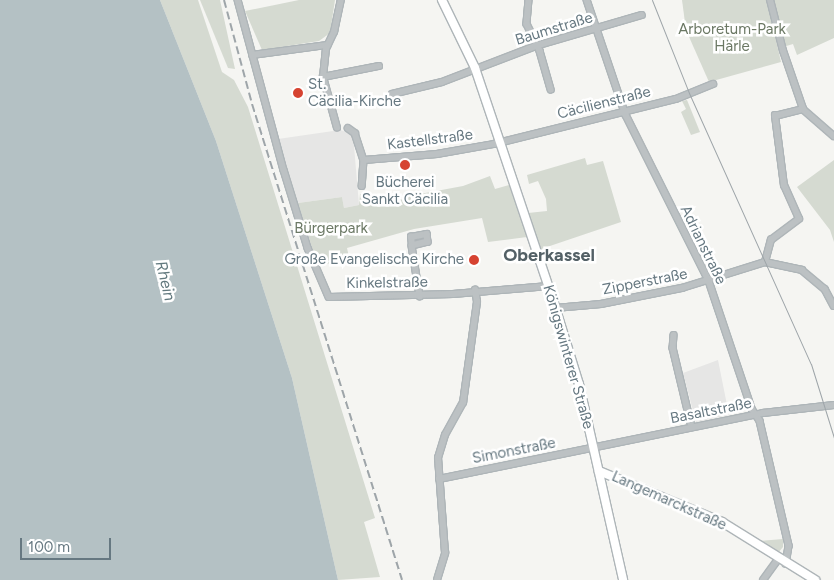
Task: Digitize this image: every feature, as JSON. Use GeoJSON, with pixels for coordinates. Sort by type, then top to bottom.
{"type":"FeatureCollection","features":[{"type":"Feature","properties":{"kind":"main road","name":"Königswinterer Straße"},"geometry":{"type":"LineString","coordinates":[[442,0],[475,68],[556,308],[594,449],[623,580]]}},
{"type":"Feature","properties":{"kind":"main road","name":"Langemarckstraße"},"geometry":{"type":"LineString","coordinates":[[599,471],[722,522],[786,564],[815,580]]}},
{"type":"Feature","properties":{"kind":"street","name":"Kinkelstraße"},"geometry":{"type":"LineString","coordinates":[[238,0],[253,65],[308,248],[328,297],[420,296],[475,290],[549,286]]}},
{"type":"Feature","properties":{"kind":"street"},"geometry":{"type":"LineString","coordinates":[[337,128],[323,76],[327,45],[334,32],[341,0]]}},
{"type":"Feature","properties":{"kind":"street"},"geometry":{"type":"LineString","coordinates":[[529,0],[527,24],[551,89]]}},
{"type":"Feature","properties":{"kind":"street","name":"Adrianstraße"},"geometry":{"type":"LineString","coordinates":[[587,0],[624,110],[709,281],[766,441],[786,528],[789,556],[786,564]]}},
{"type":"Feature","properties":{"kind":"street"},"geometry":{"type":"LineString","coordinates":[[770,0],[786,60],[804,109],[834,136]]}},
{"type":"Feature","properties":{"kind":"street","name":"Baumstraße"},"geometry":{"type":"LineString","coordinates":[[392,94],[442,82],[536,46],[642,15]]}},
{"type":"Feature","properties":{"kind":"street"},"geometry":{"type":"LineString","coordinates":[[252,55],[327,45]]}},
{"type":"Feature","properties":{"kind":"street"},"geometry":{"type":"LineString","coordinates":[[323,76],[379,66]]}},
{"type":"Feature","properties":{"kind":"street","name":"Cäcilienstraße"},"geometry":{"type":"LineString","coordinates":[[500,142],[624,110],[676,99],[713,84]]}},
{"type":"Feature","properties":{"kind":"street"},"geometry":{"type":"LineString","coordinates":[[804,109],[775,116],[784,186],[799,219],[771,240],[766,262],[802,270],[825,289],[834,306]]}},
{"type":"Feature","properties":{"kind":"street"},"geometry":{"type":"LineString","coordinates":[[348,128],[355,133],[364,160],[362,186]]}},
{"type":"Feature","properties":{"kind":"street","name":"Kastellstraße"},"geometry":{"type":"LineString","coordinates":[[364,160],[437,154],[500,142]]}},
{"type":"Feature","properties":{"kind":"street"},"geometry":{"type":"LineString","coordinates":[[412,246],[420,296]]}},
{"type":"Feature","properties":{"kind":"street","name":"Zipperstraße"},"geometry":{"type":"LineString","coordinates":[[556,308],[601,304],[709,281],[766,262]]}},
{"type":"Feature","properties":{"kind":"street"},"geometry":{"type":"LineString","coordinates":[[825,289],[834,287]]}},
{"type":"Feature","properties":{"kind":"street"},"geometry":{"type":"LineString","coordinates":[[437,580],[446,553],[438,480],[439,449],[463,403],[467,385],[476,302],[475,290]]}},
{"type":"Feature","properties":{"kind":"street"},"geometry":{"type":"LineString","coordinates":[[674,335],[673,348],[692,428]]}},
{"type":"Feature","properties":{"kind":"street","name":"Basaltstraße"},"geometry":{"type":"LineString","coordinates":[[594,449],[756,415],[834,405]]}},
{"type":"Feature","properties":{"kind":"street","name":"Simonstraße"},"geometry":{"type":"LineString","coordinates":[[438,480],[594,449]]}},
{"type":"Feature","properties":{"kind":"street"},"geometry":{"type":"LineString","coordinates":[[764,580],[778,559]]}},
{"type":"Feature","properties":{"kind":"shaded area"},"geometry":{"type":"Polygon","coordinates":[[[340,130],[353,134],[359,205],[344,208],[342,197],[298,203],[278,139],[340,130]]]}},
{"type":"Feature","properties":{"kind":"shaded area"},"geometry":{"type":"Polygon","coordinates":[[[718,360],[729,415],[696,422],[683,373],[718,360]]]}},
{"type":"Feature","properties":{"kind":"green space"},"geometry":{"type":"Polygon","coordinates":[[[160,0],[198,0],[222,72],[234,80],[248,107],[375,518],[364,522],[380,577],[338,580],[292,378],[216,141],[160,0]]]}},
{"type":"Feature","properties":{"kind":"green space"},"geometry":{"type":"Polygon","coordinates":[[[200,0],[220,0],[235,69],[228,68],[200,0]]]}},
{"type":"Feature","properties":{"kind":"green space"},"geometry":{"type":"Polygon","coordinates":[[[299,0],[335,0],[330,33],[319,41],[262,50],[245,11],[299,0]]]}},
{"type":"Feature","properties":{"kind":"green space","name":"Arboretum-Park Härle"},"geometry":{"type":"Polygon","coordinates":[[[682,0],[767,0],[781,62],[709,82],[686,30],[682,0]]]}},
{"type":"Feature","properties":{"kind":"green space","name":"Arboretum-Park Härle"},"geometry":{"type":"Polygon","coordinates":[[[772,0],[834,0],[834,38],[797,55],[793,44],[783,47],[772,0]]]}},
{"type":"Feature","properties":{"kind":"green space"},"geometry":{"type":"Polygon","coordinates":[[[687,100],[700,132],[691,135],[681,112],[686,109],[682,101],[687,100]]]}},
{"type":"Feature","properties":{"kind":"green space"},"geometry":{"type":"Polygon","coordinates":[[[585,158],[587,165],[603,161],[621,222],[541,249],[528,213],[547,211],[546,199],[538,181],[529,184],[527,175],[585,158]]]}},
{"type":"Feature","properties":{"kind":"green space"},"geometry":{"type":"Polygon","coordinates":[[[834,160],[834,242],[830,230],[797,187],[834,160]]]}},
{"type":"Feature","properties":{"kind":"green space","name":"Bürgerpark"},"geometry":{"type":"Polygon","coordinates":[[[490,176],[495,189],[509,185],[527,237],[488,242],[482,218],[414,229],[347,248],[349,257],[318,267],[298,203],[342,197],[344,208],[359,205],[360,194],[393,199],[463,186],[490,176]]]}},
{"type":"Feature","properties":{"kind":"green space"},"geometry":{"type":"Polygon","coordinates":[[[783,539],[783,547],[778,553],[758,541],[783,539]]]}},
{"type":"Feature","properties":{"kind":"water","name":"Rhein"},"geometry":{"type":"Polygon","coordinates":[[[0,0],[160,0],[216,141],[292,378],[338,580],[0,580],[0,0]]]}},
{"type":"Feature","properties":{"kind":"tram line"},"geometry":{"type":"LineString","coordinates":[[652,0],[689,93],[811,364],[834,438]]}},
{"type":"Feature","properties":{"kind":"railway"},"geometry":{"type":"LineString","coordinates":[[224,0],[252,104],[402,580]]}},
{"type":"Feature","properties":{"kind":"place","name":"St. Cäcilia-Kirche"},"geometry":{"type":"Point","coordinates":[298,93]}},
{"type":"Feature","properties":{"kind":"place","name":"Bücherei Sankt Cäcilia"},"geometry":{"type":"Point","coordinates":[405,165]}},
{"type":"Feature","properties":{"kind":"place","name":"Große Evangelische Kirche"},"geometry":{"type":"Point","coordinates":[474,260]}},
{"type":"Feature","properties":{"kind":"district","name":"Oberkassel"},"geometry":{"type":"Point","coordinates":[549,255]}}]}
